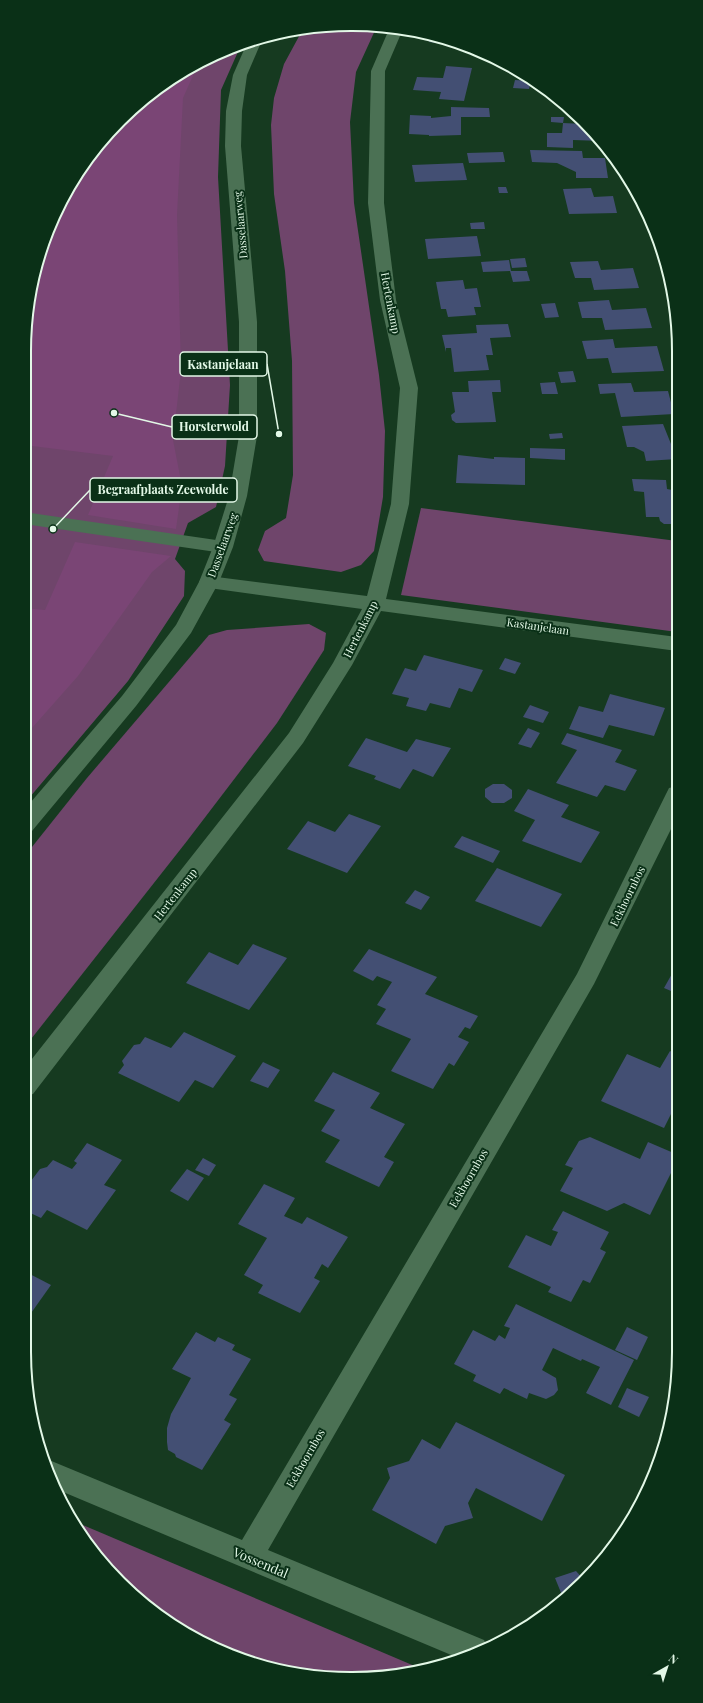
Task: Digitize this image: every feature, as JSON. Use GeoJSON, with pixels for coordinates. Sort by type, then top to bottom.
{"type":"FeatureCollection","features":[{"type":"Feature","properties":{"kind":"street","name":"Hertenkamp"},"geometry":{"type":"LineString","coordinates":[[31,1078],[296,738],[342,665],[375,604],[400,504],[410,388],[388,300],[376,203],[378,71],[394,34]]}},
{"type":"Feature","properties":{"kind":"street","name":"Dasselaarweg"},"geometry":{"type":"LineString","coordinates":[[31,817],[129,701],[184,628],[209,582],[223,546],[238,496],[248,436],[248,322],[233,146],[234,111],[240,75],[252,47]]}},
{"type":"Feature","properties":{"kind":"street","name":"Kastanjelaan"},"geometry":{"type":"LineString","coordinates":[[209,582],[672,643]]}},
{"type":"Feature","properties":{"kind":"street","name":"Eekhoornbos"},"geometry":{"type":"LineString","coordinates":[[248,1557],[586,978],[672,806]]}},
{"type":"Feature","properties":{"kind":"street","name":"Vossendal"},"geometry":{"type":"LineString","coordinates":[[56,1476],[471,1649]]}},
{"type":"Feature","properties":{"kind":"lane"},"geometry":{"type":"LineString","coordinates":[[31,519],[223,546]]}},
{"type":"Feature","properties":{"kind":"shaded area"},"geometry":{"type":"Polygon","coordinates":[[[352,31],[374,32],[356,72],[350,122],[354,203],[379,375],[385,431],[383,497],[374,551],[361,565],[341,572],[264,561],[258,550],[265,531],[286,518],[293,475],[292,361],[285,271],[274,194],[271,125],[274,98],[284,64],[299,36],[352,31]]]}},
{"type":"Feature","properties":{"kind":"shaded area"},"geometry":{"type":"Polygon","coordinates":[[[238,52],[221,90],[218,177],[230,385],[225,466],[216,507],[188,523],[175,559],[185,571],[184,596],[128,681],[31,796],[31,352],[37,289],[48,248],[55,229],[74,191],[97,156],[125,125],[156,97],[191,74],[238,52]]]}},
{"type":"Feature","properties":{"kind":"shaded area"},"geometry":{"type":"Polygon","coordinates":[[[194,72],[183,98],[177,215],[181,370],[173,440],[182,486],[176,529],[88,515],[113,456],[31,446],[31,352],[37,289],[48,248],[55,229],[74,191],[97,156],[125,125],[156,97],[194,72]]]}},
{"type":"Feature","properties":{"kind":"shaded area"},"geometry":{"type":"Polygon","coordinates":[[[421,508],[672,540],[672,631],[401,595],[421,508]]]}},
{"type":"Feature","properties":{"kind":"shaded area"},"geometry":{"type":"Polygon","coordinates":[[[75,542],[171,556],[152,572],[78,676],[31,729],[31,609],[45,610],[75,542]]]}},
{"type":"Feature","properties":{"kind":"shaded area"},"geometry":{"type":"Polygon","coordinates":[[[309,624],[326,633],[324,650],[277,723],[187,841],[31,1039],[31,848],[87,778],[209,635],[227,630],[309,624]]]}},
{"type":"Feature","properties":{"kind":"shaded area"},"geometry":{"type":"Polygon","coordinates":[[[82,1525],[414,1666],[352,1672],[310,1669],[269,1661],[229,1648],[191,1629],[156,1606],[111,1563],[97,1547],[82,1525]]]}},
{"type":"Feature","properties":{"kind":"building"},"geometry":{"type":"Polygon","coordinates":[[[446,66],[472,68],[464,101],[439,99],[441,92],[413,90],[417,77],[443,78],[446,66]]]}},
{"type":"Feature","properties":{"kind":"building"},"geometry":{"type":"Polygon","coordinates":[[[515,80],[523,80],[530,85],[529,89],[513,88],[515,80]]]}},
{"type":"Feature","properties":{"kind":"building"},"geometry":{"type":"Polygon","coordinates":[[[451,107],[489,108],[490,117],[461,117],[461,135],[429,136],[409,134],[410,115],[431,116],[431,118],[451,116],[451,107]]]}},
{"type":"Feature","properties":{"kind":"building"},"geometry":{"type":"Polygon","coordinates":[[[551,117],[564,117],[563,123],[551,122],[551,117]]]}},
{"type":"Feature","properties":{"kind":"building"},"geometry":{"type":"Polygon","coordinates":[[[563,123],[577,124],[593,141],[573,140],[573,148],[547,147],[547,133],[562,133],[563,123]]]}},
{"type":"Feature","properties":{"kind":"building"},"geometry":{"type":"Polygon","coordinates":[[[530,150],[582,151],[583,158],[605,158],[608,178],[576,178],[576,172],[557,163],[532,162],[530,150]]]}},
{"type":"Feature","properties":{"kind":"building"},"geometry":{"type":"Polygon","coordinates":[[[503,152],[505,162],[469,163],[467,153],[503,152]]]}},
{"type":"Feature","properties":{"kind":"building"},"geometry":{"type":"Polygon","coordinates":[[[463,163],[467,180],[415,182],[412,165],[463,163]]]}},
{"type":"Feature","properties":{"kind":"building"},"geometry":{"type":"Polygon","coordinates":[[[498,187],[506,187],[508,193],[499,193],[498,187]]]}},
{"type":"Feature","properties":{"kind":"building"},"geometry":{"type":"Polygon","coordinates":[[[591,188],[594,197],[613,196],[617,213],[569,214],[563,189],[591,188]]]}},
{"type":"Feature","properties":{"kind":"building"},"geometry":{"type":"Polygon","coordinates":[[[484,222],[485,229],[471,229],[470,223],[484,222]]]}},
{"type":"Feature","properties":{"kind":"building"},"geometry":{"type":"Polygon","coordinates":[[[477,236],[481,256],[428,259],[425,239],[477,236]]]}},
{"type":"Feature","properties":{"kind":"building"},"geometry":{"type":"Polygon","coordinates":[[[525,258],[527,267],[512,268],[510,259],[525,258]]]}},
{"type":"Feature","properties":{"kind":"building"},"geometry":{"type":"Polygon","coordinates":[[[509,260],[511,271],[483,272],[481,262],[509,260]]]}},
{"type":"Feature","properties":{"kind":"building"},"geometry":{"type":"Polygon","coordinates":[[[598,261],[601,270],[633,268],[639,288],[594,290],[591,278],[575,278],[570,262],[598,261]]]}},
{"type":"Feature","properties":{"kind":"building"},"geometry":{"type":"Polygon","coordinates":[[[510,271],[527,271],[530,281],[513,282],[510,271]]]}},
{"type":"Feature","properties":{"kind":"building"},"geometry":{"type":"Polygon","coordinates":[[[463,280],[465,289],[477,288],[481,307],[474,307],[476,315],[448,317],[446,309],[441,309],[436,282],[463,280]]]}},
{"type":"Feature","properties":{"kind":"building"},"geometry":{"type":"Polygon","coordinates":[[[609,300],[612,310],[646,308],[652,328],[605,330],[602,318],[582,318],[578,302],[609,300]]]}},
{"type":"Feature","properties":{"kind":"building"},"geometry":{"type":"Polygon","coordinates":[[[555,303],[559,317],[545,318],[541,304],[555,303]]]}},
{"type":"Feature","properties":{"kind":"building"},"geometry":{"type":"Polygon","coordinates":[[[508,324],[511,337],[490,338],[493,355],[486,355],[489,370],[454,372],[451,348],[446,348],[446,352],[442,335],[477,333],[476,325],[508,324]]]}},
{"type":"Feature","properties":{"kind":"building"},"geometry":{"type":"Polygon","coordinates":[[[613,339],[615,348],[657,346],[664,371],[612,373],[608,358],[587,359],[582,341],[613,339]]]}},
{"type":"Feature","properties":{"kind":"building"},"geometry":{"type":"Polygon","coordinates":[[[573,371],[576,382],[561,383],[558,372],[573,371]]]}},
{"type":"Feature","properties":{"kind":"building"},"geometry":{"type":"Polygon","coordinates":[[[500,380],[501,392],[492,392],[496,422],[456,423],[452,420],[451,415],[455,412],[452,392],[469,392],[468,381],[500,380]]]}},
{"type":"Feature","properties":{"kind":"building"},"geometry":{"type":"Polygon","coordinates":[[[555,382],[558,394],[542,394],[540,383],[555,382]]]}},
{"type":"Feature","properties":{"kind":"building"},"geometry":{"type":"Polygon","coordinates":[[[631,383],[634,392],[668,391],[672,406],[672,414],[621,417],[615,393],[600,394],[598,384],[631,383]]]}},
{"type":"Feature","properties":{"kind":"building"},"geometry":{"type":"Polygon","coordinates":[[[663,424],[672,444],[672,459],[646,461],[644,452],[634,447],[627,447],[622,426],[663,424]]]}},
{"type":"Feature","properties":{"kind":"building"},"geometry":{"type":"Polygon","coordinates":[[[562,433],[563,438],[550,439],[549,434],[562,433]]]}},
{"type":"Feature","properties":{"kind":"building"},"geometry":{"type":"Polygon","coordinates":[[[530,448],[565,449],[565,460],[530,458],[530,448]]]}},
{"type":"Feature","properties":{"kind":"building"},"geometry":{"type":"Polygon","coordinates":[[[458,455],[494,459],[494,457],[525,458],[525,485],[456,483],[458,455]]]}},
{"type":"Feature","properties":{"kind":"building"},"geometry":{"type":"Polygon","coordinates":[[[632,479],[666,480],[667,489],[672,490],[672,524],[664,524],[660,521],[659,517],[646,517],[644,492],[634,491],[632,479]]]}},
{"type":"Feature","properties":{"kind":"building"},"geometry":{"type":"Polygon","coordinates":[[[424,655],[483,670],[472,692],[459,688],[450,708],[430,703],[426,711],[406,706],[409,698],[392,694],[405,668],[416,671],[424,655]]]}},
{"type":"Feature","properties":{"kind":"building"},"geometry":{"type":"Polygon","coordinates":[[[505,658],[521,663],[515,674],[499,669],[505,658]]]}},
{"type":"Feature","properties":{"kind":"building"},"geometry":{"type":"Polygon","coordinates":[[[610,694],[665,708],[654,736],[609,725],[603,738],[569,729],[579,706],[603,712],[610,694]]]}},
{"type":"Feature","properties":{"kind":"building"},"geometry":{"type":"Polygon","coordinates":[[[530,705],[549,712],[543,723],[523,717],[530,705]]]}},
{"type":"Feature","properties":{"kind":"building"},"geometry":{"type":"Polygon","coordinates":[[[528,728],[540,733],[531,748],[518,744],[528,728]]]}},
{"type":"Feature","properties":{"kind":"building"},"geometry":{"type":"Polygon","coordinates":[[[567,733],[622,750],[615,762],[637,770],[625,791],[605,785],[597,797],[556,783],[577,750],[561,744],[567,733]]]}},
{"type":"Feature","properties":{"kind":"building"},"geometry":{"type":"Polygon","coordinates":[[[366,738],[407,752],[416,739],[451,748],[433,777],[413,769],[400,789],[374,779],[376,776],[348,766],[366,738]]]}},
{"type":"Feature","properties":{"kind":"building"},"geometry":{"type":"Polygon","coordinates":[[[493,784],[504,784],[512,790],[512,798],[504,803],[492,803],[485,797],[485,789],[493,784]]]}},
{"type":"Feature","properties":{"kind":"building"},"geometry":{"type":"Polygon","coordinates":[[[528,789],[569,805],[561,817],[600,832],[581,863],[522,841],[535,820],[514,811],[528,789]]]}},
{"type":"Feature","properties":{"kind":"building"},"geometry":{"type":"Polygon","coordinates":[[[349,814],[381,826],[347,873],[287,849],[308,821],[335,832],[349,814]]]}},
{"type":"Feature","properties":{"kind":"building"},"geometry":{"type":"Polygon","coordinates":[[[462,836],[500,851],[493,863],[454,847],[462,836]]]}},
{"type":"Feature","properties":{"kind":"building"},"geometry":{"type":"Polygon","coordinates":[[[497,868],[562,894],[541,927],[475,901],[497,868]]]}},
{"type":"Feature","properties":{"kind":"building"},"geometry":{"type":"Polygon","coordinates":[[[415,890],[430,897],[421,910],[405,903],[415,890]]]}},
{"type":"Feature","properties":{"kind":"building"},"geometry":{"type":"Polygon","coordinates":[[[253,944],[287,958],[249,1010],[186,983],[209,952],[238,965],[253,944]]]}},
{"type":"Feature","properties":{"kind":"building"},"geometry":{"type":"Polygon","coordinates":[[[369,949],[437,977],[425,994],[478,1016],[470,1029],[465,1027],[458,1037],[469,1042],[454,1066],[449,1063],[433,1089],[391,1071],[411,1039],[376,1024],[386,1009],[377,1005],[392,982],[377,976],[373,981],[353,971],[369,949]]]}},
{"type":"Feature","properties":{"kind":"building"},"geometry":{"type":"Polygon","coordinates":[[[672,974],[672,991],[664,988],[672,974]]]}},
{"type":"Feature","properties":{"kind":"building"},"geometry":{"type":"Polygon","coordinates":[[[184,1032],[236,1056],[213,1088],[195,1080],[179,1102],[118,1073],[124,1065],[122,1061],[134,1045],[140,1044],[145,1037],[171,1048],[184,1032]]]}},
{"type":"Feature","properties":{"kind":"building"},"geometry":{"type":"Polygon","coordinates":[[[670,1051],[672,1052],[672,1112],[664,1128],[601,1101],[627,1054],[660,1068],[670,1051]]]}},
{"type":"Feature","properties":{"kind":"building"},"geometry":{"type":"Polygon","coordinates":[[[263,1062],[280,1070],[268,1088],[250,1081],[263,1062]]]}},
{"type":"Feature","properties":{"kind":"building"},"geometry":{"type":"Polygon","coordinates":[[[333,1072],[380,1093],[370,1108],[405,1124],[384,1157],[394,1162],[379,1187],[325,1162],[340,1140],[321,1131],[335,1110],[314,1101],[333,1072]]]}},
{"type":"Feature","properties":{"kind":"building"},"geometry":{"type":"Polygon","coordinates":[[[590,1137],[640,1159],[648,1142],[672,1152],[672,1174],[650,1215],[624,1203],[607,1211],[560,1191],[573,1168],[565,1165],[579,1141],[590,1137]]]}},
{"type":"Feature","properties":{"kind":"building"},"geometry":{"type":"Polygon","coordinates":[[[87,1143],[122,1160],[104,1185],[116,1190],[87,1230],[47,1210],[41,1218],[31,1213],[31,1181],[40,1169],[47,1167],[53,1160],[72,1169],[77,1163],[74,1161],[87,1143]]]}},
{"type":"Feature","properties":{"kind":"building"},"geometry":{"type":"Polygon","coordinates":[[[203,1158],[216,1165],[209,1176],[195,1170],[203,1158]]]}},
{"type":"Feature","properties":{"kind":"building"},"geometry":{"type":"Polygon","coordinates":[[[187,1169],[204,1178],[188,1201],[170,1191],[187,1169]]]}},
{"type":"Feature","properties":{"kind":"building"},"geometry":{"type":"Polygon","coordinates":[[[264,1184],[295,1198],[284,1216],[302,1224],[307,1217],[348,1237],[328,1268],[322,1264],[314,1278],[320,1281],[300,1313],[258,1293],[263,1285],[244,1275],[267,1238],[238,1224],[264,1184]]]}},
{"type":"Feature","properties":{"kind":"building"},"geometry":{"type":"Polygon","coordinates":[[[563,1211],[609,1232],[600,1249],[606,1252],[590,1283],[583,1280],[571,1302],[548,1292],[551,1287],[508,1267],[526,1235],[551,1246],[558,1232],[552,1230],[563,1211]]]}},
{"type":"Feature","properties":{"kind":"building"},"geometry":{"type":"Polygon","coordinates":[[[31,1275],[51,1285],[31,1313],[31,1275]]]}},
{"type":"Feature","properties":{"kind":"building"},"geometry":{"type":"Polygon","coordinates":[[[516,1304],[634,1360],[611,1405],[586,1393],[600,1367],[582,1359],[581,1361],[553,1348],[542,1370],[556,1378],[558,1390],[554,1395],[546,1399],[529,1393],[527,1399],[504,1388],[500,1394],[473,1381],[476,1375],[454,1364],[473,1330],[495,1341],[499,1335],[505,1339],[510,1328],[504,1326],[516,1304]]]}},
{"type":"Feature","properties":{"kind":"building"},"geometry":{"type":"Polygon","coordinates":[[[627,1327],[648,1337],[637,1360],[615,1350],[627,1327]]]}},
{"type":"Feature","properties":{"kind":"building"},"geometry":{"type":"Polygon","coordinates":[[[196,1332],[215,1342],[218,1337],[235,1345],[232,1350],[251,1359],[229,1395],[237,1399],[224,1420],[231,1424],[202,1470],[176,1457],[175,1454],[168,1450],[167,1442],[167,1428],[171,1414],[191,1378],[172,1369],[196,1332]]]}},
{"type":"Feature","properties":{"kind":"building"},"geometry":{"type":"Polygon","coordinates":[[[627,1388],[649,1397],[639,1417],[618,1407],[627,1388]]]}},
{"type":"Feature","properties":{"kind":"building"},"geometry":{"type":"Polygon","coordinates":[[[456,1422],[565,1475],[542,1521],[476,1488],[468,1503],[473,1518],[445,1526],[436,1544],[372,1510],[390,1478],[387,1468],[409,1461],[422,1439],[440,1449],[456,1422]]]}},
{"type":"Feature","properties":{"kind":"building"},"geometry":{"type":"Polygon","coordinates":[[[576,1571],[580,1576],[561,1593],[555,1578],[576,1571]]]}},
{"type":"Feature","properties":{"kind":"place","name":"Horsterwold"},"geometry":{"type":"Point","coordinates":[114,413]}},
{"type":"Feature","properties":{"kind":"place","name":"Kastanjelaan"},"geometry":{"type":"Point","coordinates":[279,434]}},
{"type":"Feature","properties":{"kind":"place","name":"Begraafplaats Zeewolde"},"geometry":{"type":"Point","coordinates":[53,529]}}]}
